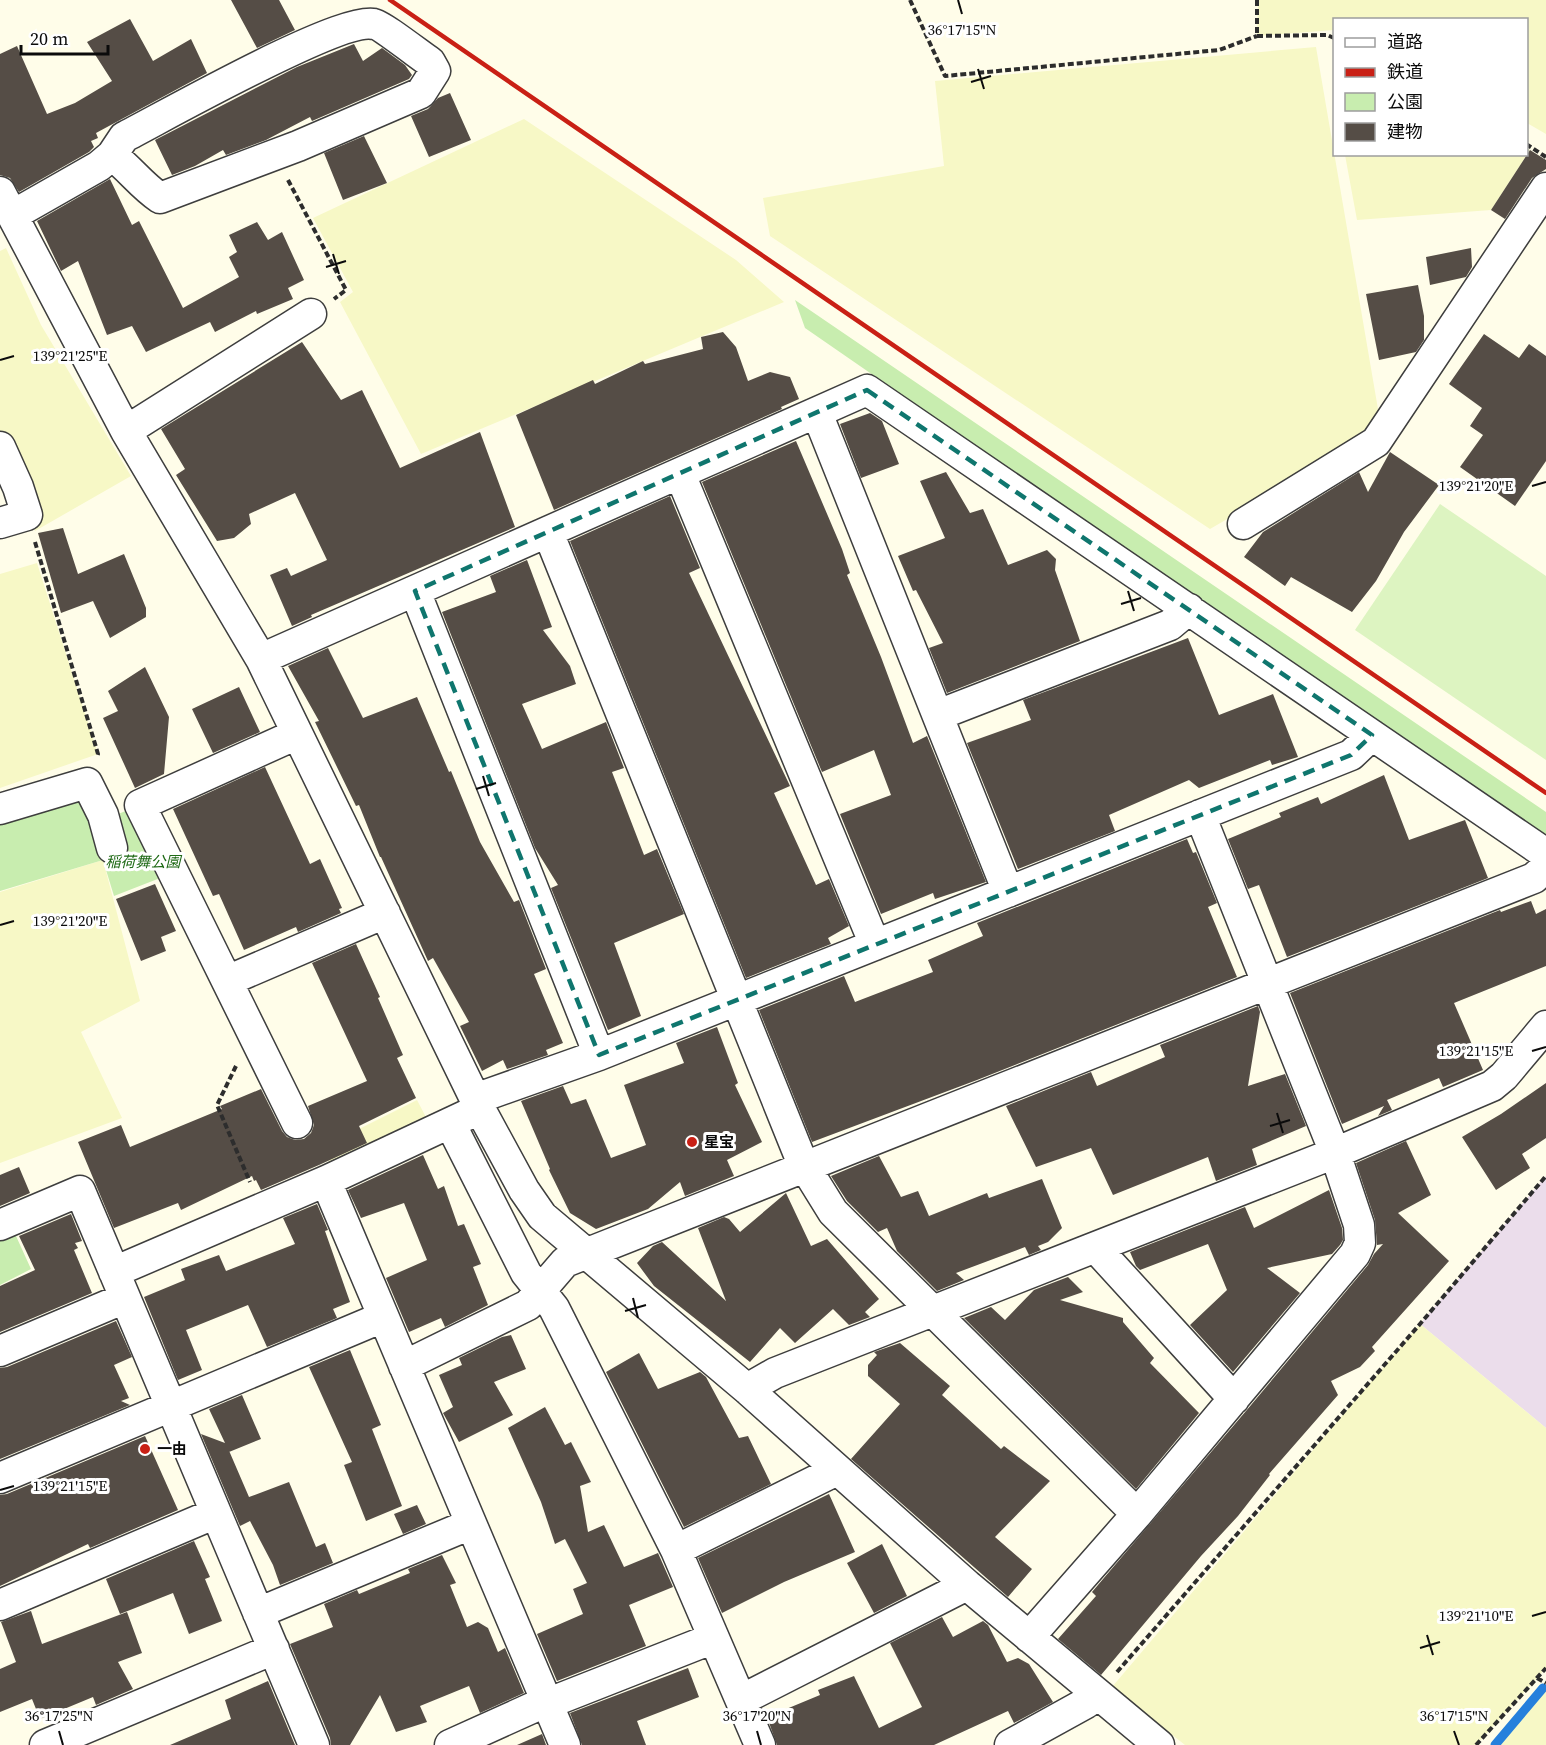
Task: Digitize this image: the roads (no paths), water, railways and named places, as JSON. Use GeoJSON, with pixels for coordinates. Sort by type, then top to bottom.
{"type":"FeatureCollection","features":[{"type":"Feature","properties":{"kind":"street"},"geometry":{"type":"LineString","coordinates":[[112,155],[127,166],[146,189],[160,198],[274,155],[421,93],[435,71],[430,62],[375,24],[358,25],[321,37],[124,137],[112,155],[99,166],[9,221],[126,431],[261,659],[478,1104],[524,1190],[542,1216],[747,1389],[967,1585],[1159,1745]]}},
{"type":"Feature","properties":{"kind":"street"},"geometry":{"type":"LineString","coordinates":[[1243,524],[1376,442],[1546,188]]}},
{"type":"Feature","properties":{"kind":"street"},"geometry":{"type":"LineString","coordinates":[[126,431],[311,314]]}},
{"type":"Feature","properties":{"kind":"street"},"geometry":{"type":"LineString","coordinates":[[261,659],[867,390],[1546,854]]}},
{"type":"Feature","properties":{"kind":"street"},"geometry":{"type":"LineString","coordinates":[[817,413],[1008,892]]}},
{"type":"Feature","properties":{"kind":"street"},"geometry":{"type":"LineString","coordinates":[[0,447],[18,487],[14,519]]}},
{"type":"Feature","properties":{"kind":"street"},"geometry":{"type":"LineString","coordinates":[[680,474],[875,945]]}},
{"type":"Feature","properties":{"kind":"street"},"geometry":{"type":"LineString","coordinates":[[548,532],[737,999],[783,1119],[804,1166],[834,1212],[1137,1514]]}},
{"type":"Feature","properties":{"kind":"street"},"geometry":{"type":"LineString","coordinates":[[415,591],[599,1054]]}},
{"type":"Feature","properties":{"kind":"street"},"geometry":{"type":"LineString","coordinates":[[938,715],[1170,625],[1190,609]]}},
{"type":"Feature","properties":{"kind":"street"},"geometry":{"type":"LineString","coordinates":[[103,815],[140,805],[297,734]]}},
{"type":"Feature","properties":{"kind":"street"},"geometry":{"type":"LineString","coordinates":[[0,1351],[120,1285],[326,1181],[450,1123],[478,1104],[1352,754],[1372,735]]}},
{"type":"Feature","properties":{"kind":"street"},"geometry":{"type":"LineString","coordinates":[[0,809],[87,783],[103,815],[112,848]]}},
{"type":"Feature","properties":{"kind":"street"},"geometry":{"type":"LineString","coordinates":[[140,805],[297,1123]]}},
{"type":"Feature","properties":{"kind":"street"},"geometry":{"type":"LineString","coordinates":[[1029,1637],[1234,1399],[1355,1254],[1360,1243],[1359,1225],[1335,1154],[1200,815]]}},
{"type":"Feature","properties":{"kind":"street"},"geometry":{"type":"LineString","coordinates":[[404,1366],[528,1305],[565,1262],[1534,878],[1546,867]]}},
{"type":"Feature","properties":{"kind":"street"},"geometry":{"type":"LineString","coordinates":[[227,981],[385,913]]}},
{"type":"Feature","properties":{"kind":"street"},"geometry":{"type":"LineString","coordinates":[[747,1389],[775,1373],[1335,1154],[1492,1086],[1504,1076],[1546,1026]]}},
{"type":"Feature","properties":{"kind":"street"},"geometry":{"type":"LineString","coordinates":[[450,1123],[526,1273],[554,1308],[676,1550],[760,1745]]}},
{"type":"Feature","properties":{"kind":"street"},"geometry":{"type":"LineString","coordinates":[[326,1181],[565,1745]]}},
{"type":"Feature","properties":{"kind":"street"},"geometry":{"type":"LineString","coordinates":[[0,1224],[80,1191],[314,1745]]}},
{"type":"Feature","properties":{"kind":"street"},"geometry":{"type":"LineString","coordinates":[[1096,1248],[1234,1399]]}},
{"type":"Feature","properties":{"kind":"street"},"geometry":{"type":"LineString","coordinates":[[0,1478],[383,1317]]}},
{"type":"Feature","properties":{"kind":"street"},"geometry":{"type":"LineString","coordinates":[[676,1550],[837,1470]]}},
{"type":"Feature","properties":{"kind":"street"},"geometry":{"type":"LineString","coordinates":[[0,1605],[216,1513]]}},
{"type":"Feature","properties":{"kind":"street"},"geometry":{"type":"LineString","coordinates":[[258,1613],[471,1524]]}},
{"type":"Feature","properties":{"kind":"street"},"geometry":{"type":"LineString","coordinates":[[741,1701],[967,1585]]}},
{"type":"Feature","properties":{"kind":"street"},"geometry":{"type":"LineString","coordinates":[[450,1745],[534,1707],[714,1638]]}},
{"type":"Feature","properties":{"kind":"street"},"geometry":{"type":"LineString","coordinates":[[45,1745],[94,1736],[274,1648]]}},
{"type":"Feature","properties":{"kind":"street"},"geometry":{"type":"LineString","coordinates":[[1010,1745],[1086,1704],[1097,1695]]}},
{"type":"Feature","properties":{"kind":"waterway"},"geometry":{"type":"LineString","coordinates":[[1495,1745],[1543,1688]]}},
{"type":"Feature","properties":{"kind":"railway"},"geometry":{"type":"LineString","coordinates":[[390,0],[1546,793]]}},
{"type":"Feature","properties":{"kind":"place","name":"星宝"},"geometry":{"type":"Point","coordinates":[692,1142]}},
{"type":"Feature","properties":{"kind":"place","name":"一由"},"geometry":{"type":"Point","coordinates":[145,1449]}},
{"type":"Feature","properties":{"kind":"park label","name":"稲荷舞公園"},"geometry":{"type":"Point","coordinates":[143,862]}}]}
